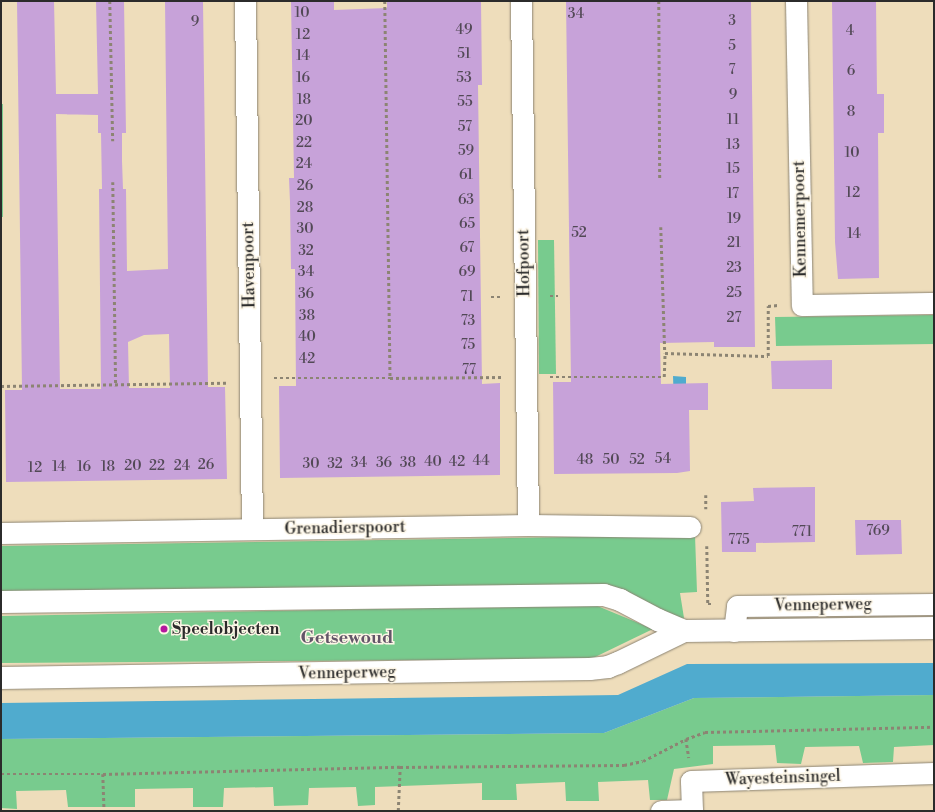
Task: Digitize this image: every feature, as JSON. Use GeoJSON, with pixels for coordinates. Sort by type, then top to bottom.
{"type":"FeatureCollection","features":[{"type":"Feature","properties":{"kind":"street","name":"Havenpoort"},"geometry":{"type":"LineString","coordinates":[[245,1],[252,529]]}},
{"type":"Feature","properties":{"kind":"street","name":"Hofpoort"},"geometry":{"type":"LineString","coordinates":[[521,1],[528,526]]}},
{"type":"Feature","properties":{"kind":"street","name":"Kennemerpoort"},"geometry":{"type":"LineString","coordinates":[[796,1],[802,305],[934,303]]}},
{"type":"Feature","properties":{"kind":"street","name":"Grenadierspoort"},"geometry":{"type":"LineString","coordinates":[[1,533],[528,526],[690,527]]}},
{"type":"Feature","properties":{"kind":"street","name":"Venneperweg"},"geometry":{"type":"LineString","coordinates":[[1,602],[604,595],[620,600],[658,620],[684,631],[734,632],[934,628]]}},
{"type":"Feature","properties":{"kind":"street","name":"Venneperweg"},"geometry":{"type":"LineString","coordinates":[[737,606],[934,604]]}},
{"type":"Feature","properties":{"kind":"street"},"geometry":{"type":"LineString","coordinates":[[734,632],[737,606]]}},
{"type":"Feature","properties":{"kind":"street","name":"Venneperweg"},"geometry":{"type":"LineString","coordinates":[[1,678],[590,669],[608,667],[684,631]]}},
{"type":"Feature","properties":{"kind":"street","name":"Wayesteinsingel"},"geometry":{"type":"LineString","coordinates":[[661,811],[692,811],[691,781],[934,773]]}},
{"type":"Feature","properties":{"kind":"path"},"geometry":{"type":"LineString","coordinates":[[110,1],[113,142]]}},
{"type":"Feature","properties":{"kind":"path"},"geometry":{"type":"LineString","coordinates":[[659,1],[660,178]]}},
{"type":"Feature","properties":{"kind":"path"},"geometry":{"type":"LineString","coordinates":[[112,182],[116,386]]}},
{"type":"Feature","properties":{"kind":"path"},"geometry":{"type":"LineString","coordinates":[[661,227],[665,353]]}},
{"type":"Feature","properties":{"kind":"path"},"geometry":{"type":"LineString","coordinates":[[1,386],[116,386],[240,383],[250,378],[390,378]]}},
{"type":"Feature","properties":{"kind":"path"},"geometry":{"type":"LineString","coordinates":[[706,495],[706,511]]}},
{"type":"Feature","properties":{"kind":"path"},"geometry":{"type":"LineString","coordinates":[[707,542],[708,604],[737,606]]}},
{"type":"Feature","properties":{"kind":"path"},"geometry":{"type":"LineString","coordinates":[[1,774],[103,774],[400,767],[624,765],[643,762],[686,739],[705,732],[934,727]]}},
{"type":"Feature","properties":{"kind":"path"},"geometry":{"type":"LineString","coordinates":[[398,811],[400,767]]}},
{"type":"Feature","properties":{"kind":"path"},"geometry":{"type":"LineString","coordinates":[[103,774],[104,811]]}},
{"type":"Feature","properties":{"kind":"green space"},"geometry":{"type":"Polygon","coordinates":[[[1,104],[3,104],[3,217],[1,217],[1,104]]]}},
{"type":"Feature","properties":{"kind":"green space"},"geometry":{"type":"Polygon","coordinates":[[[538,240],[554,240],[556,374],[539,374],[538,240]]]}},
{"type":"Feature","properties":{"kind":"green space"},"geometry":{"type":"Polygon","coordinates":[[[934,315],[934,344],[776,346],[775,317],[934,315]]]}},
{"type":"Feature","properties":{"kind":"green space"},"geometry":{"type":"Polygon","coordinates":[[[695,535],[697,592],[680,593],[684,618],[670,619],[614,590],[1,597],[1,546],[695,535]]]}},
{"type":"Feature","properties":{"kind":"green space"},"geometry":{"type":"Polygon","coordinates":[[[595,605],[653,629],[591,659],[1,663],[1,616],[595,605]]]}},
{"type":"Feature","properties":{"kind":"green space"},"geometry":{"type":"Polygon","coordinates":[[[934,695],[934,745],[894,747],[893,762],[863,763],[859,746],[805,747],[801,764],[777,763],[775,745],[713,746],[713,764],[674,769],[667,800],[650,800],[648,780],[598,782],[599,801],[566,801],[565,782],[516,784],[517,800],[482,800],[482,783],[375,787],[375,805],[358,806],[356,787],[309,788],[308,805],[274,806],[273,787],[224,788],[223,807],[193,807],[193,788],[135,789],[135,807],[68,807],[66,790],[16,791],[17,809],[1,808],[1,739],[604,733],[694,698],[934,695]]]}},
{"type":"Feature","properties":{"kind":"water"},"geometry":{"type":"Polygon","coordinates":[[[673,376],[686,377],[686,405],[674,405],[673,376]]]}},
{"type":"Feature","properties":{"kind":"water"},"geometry":{"type":"Polygon","coordinates":[[[934,663],[934,695],[694,698],[604,733],[1,739],[1,703],[618,695],[687,664],[934,663]]]}},
{"type":"Feature","properties":{"kind":"building"},"geometry":{"type":"Polygon","coordinates":[[[17,1],[54,1],[56,94],[98,94],[96,1],[124,1],[126,133],[122,133],[122,161],[123,189],[126,189],[127,271],[168,269],[165,1],[203,1],[208,387],[225,387],[227,479],[6,482],[5,390],[22,390],[17,1]],[[56,114],[60,389],[101,389],[99,189],[102,189],[101,133],[98,133],[98,115],[56,114]],[[169,334],[144,335],[128,342],[129,388],[170,388],[169,334]]]}},
{"type":"Feature","properties":{"kind":"building"},"geometry":{"type":"Polygon","coordinates":[[[291,1],[334,1],[334,10],[387,8],[387,1],[481,1],[482,85],[478,85],[482,384],[500,383],[500,475],[280,478],[279,386],[296,386],[295,269],[291,269],[289,178],[294,178],[291,1]]]}},
{"type":"Feature","properties":{"kind":"building"},"geometry":{"type":"Polygon","coordinates":[[[566,1],[751,1],[755,347],[714,347],[714,342],[660,343],[661,384],[708,383],[708,410],[689,410],[690,471],[677,473],[554,474],[553,382],[571,382],[566,1]]]}},
{"type":"Feature","properties":{"kind":"building"},"geometry":{"type":"Polygon","coordinates":[[[832,1],[876,1],[877,94],[884,94],[884,133],[878,133],[879,278],[838,279],[835,242],[832,1]]]}},
{"type":"Feature","properties":{"kind":"building"},"geometry":{"type":"Polygon","coordinates":[[[832,360],[832,389],[772,389],[771,361],[832,360]]]}},
{"type":"Feature","properties":{"kind":"building"},"geometry":{"type":"Polygon","coordinates":[[[815,487],[815,542],[756,543],[756,552],[722,552],[721,502],[754,501],[753,488],[815,487]]]}},
{"type":"Feature","properties":{"kind":"building"},"geometry":{"type":"Polygon","coordinates":[[[855,520],[901,520],[902,554],[856,555],[855,520]]]}},
{"type":"Feature","properties":{"kind":"place","name":"Speelobjecten"},"geometry":{"type":"Point","coordinates":[164,629]}},
{"type":"Feature","properties":{"kind":"district","name":"Getsewoud"},"geometry":{"type":"Point","coordinates":[347,638]}}]}
